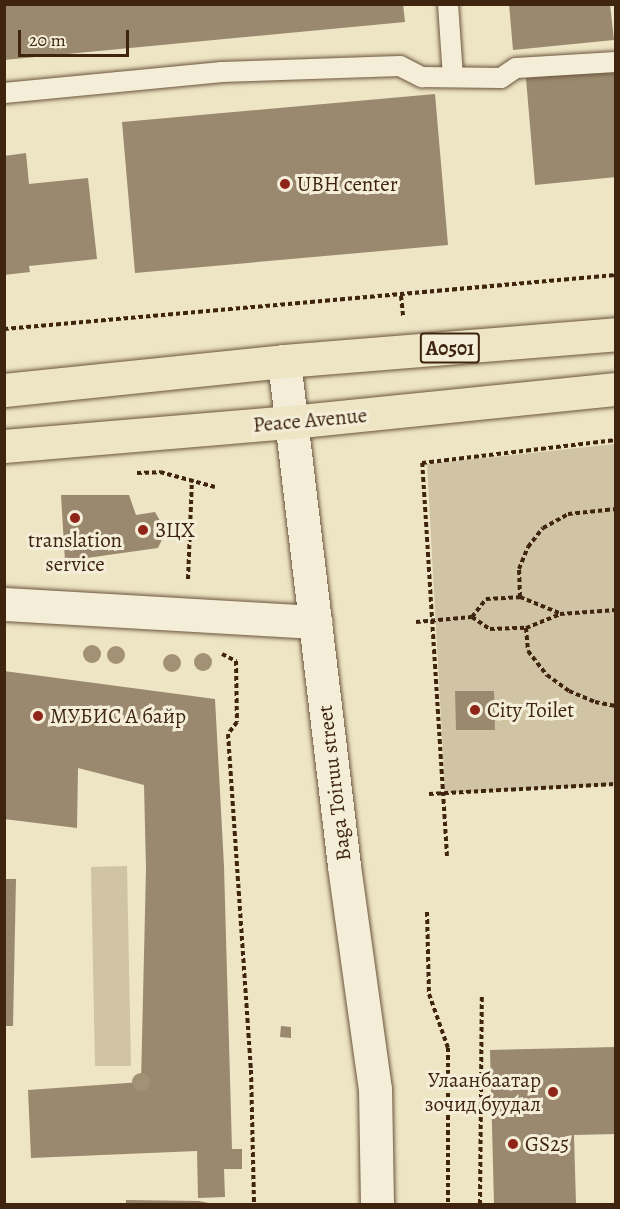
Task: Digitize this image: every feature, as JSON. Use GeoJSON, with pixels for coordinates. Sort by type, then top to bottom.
{"type":"FeatureCollection","features":[{"type":"Feature","properties":{"kind":"highway","name":"A0501"},"geometry":{"type":"LineString","coordinates":[[4,390],[284,361],[615,334]]}},
{"type":"Feature","properties":{"kind":"highway","name":"Peace Avenue"},"geometry":{"type":"LineString","coordinates":[[4,446],[291,422],[615,389]]}},
{"type":"Feature","properties":{"kind":"main road","name":"Baga Toiruu street"},"geometry":{"type":"LineString","coordinates":[[284,361],[342,855],[375,1089],[377,1204]]}},
{"type":"Feature","properties":{"kind":"main road"},"geometry":{"type":"LineString","coordinates":[[4,604],[315,622]]}},
{"type":"Feature","properties":{"kind":"lane"},"geometry":{"type":"LineString","coordinates":[[448,4],[453,77]]}},
{"type":"Feature","properties":{"kind":"lane"},"geometry":{"type":"LineString","coordinates":[[4,93],[222,72],[400,66],[422,77],[501,78],[516,68],[615,62]]}},
{"type":"Feature","properties":{"kind":"path"},"geometry":{"type":"LineString","coordinates":[[4,329],[401,296],[615,275]]}},
{"type":"Feature","properties":{"kind":"path"},"geometry":{"type":"LineString","coordinates":[[401,296],[403,318]]}},
{"type":"Feature","properties":{"kind":"path"},"geometry":{"type":"LineString","coordinates":[[447,856],[430,620],[422,463],[615,440]]}},
{"type":"Feature","properties":{"kind":"path"},"geometry":{"type":"LineString","coordinates":[[136,474],[160,472],[215,487]]}},
{"type":"Feature","properties":{"kind":"path"},"geometry":{"type":"LineString","coordinates":[[188,579],[192,480]]}},
{"type":"Feature","properties":{"kind":"path"},"geometry":{"type":"LineString","coordinates":[[520,597],[519,568],[528,547],[543,528],[567,514],[615,509]]}},
{"type":"Feature","properties":{"kind":"path"},"geometry":{"type":"LineString","coordinates":[[472,617],[486,599],[520,597],[560,614]]}},
{"type":"Feature","properties":{"kind":"path"},"geometry":{"type":"LineString","coordinates":[[416,622],[472,617],[490,629],[526,628],[560,614],[615,610]]}},
{"type":"Feature","properties":{"kind":"path"},"geometry":{"type":"LineString","coordinates":[[526,628],[528,651],[547,675],[569,691],[595,702],[615,706]]}},
{"type":"Feature","properties":{"kind":"path"},"geometry":{"type":"LineString","coordinates":[[214,650],[236,661],[237,722],[228,734],[251,1070],[254,1204]]}},
{"type":"Feature","properties":{"kind":"path"},"geometry":{"type":"LineString","coordinates":[[429,794],[615,784]]}},
{"type":"Feature","properties":{"kind":"path"},"geometry":{"type":"LineString","coordinates":[[427,912],[429,993],[448,1048],[448,1204]]}},
{"type":"Feature","properties":{"kind":"path"},"geometry":{"type":"LineString","coordinates":[[480,1204],[482,995]]}},
{"type":"Feature","properties":{"kind":"shaded area"},"geometry":{"type":"Polygon","coordinates":[[[615,444],[615,785],[445,793],[427,464],[615,444]]]}},
{"type":"Feature","properties":{"kind":"shaded area"},"geometry":{"type":"Polygon","coordinates":[[[127,866],[131,1066],[95,1066],[91,867],[127,866]]]}},
{"type":"Feature","properties":{"kind":"building"},"geometry":{"type":"Polygon","coordinates":[[[4,4],[403,4],[405,22],[4,60],[4,4]]]}},
{"type":"Feature","properties":{"kind":"building"},"geometry":{"type":"Polygon","coordinates":[[[509,4],[610,4],[614,40],[513,50],[509,4]]]}},
{"type":"Feature","properties":{"kind":"building"},"geometry":{"type":"Polygon","coordinates":[[[616,70],[616,177],[535,185],[526,78],[616,70]]]}},
{"type":"Feature","properties":{"kind":"building","name":"UBH center"},"geometry":{"type":"Polygon","coordinates":[[[435,94],[448,245],[135,273],[122,122],[435,94]]]}},
{"type":"Feature","properties":{"kind":"building"},"geometry":{"type":"Polygon","coordinates":[[[26,153],[29,184],[88,178],[97,259],[29,266],[30,272],[4,275],[4,156],[26,153]]]}},
{"type":"Feature","properties":{"kind":"building"},"geometry":{"type":"Polygon","coordinates":[[[61,495],[129,495],[136,515],[155,512],[166,531],[158,548],[65,561],[61,495]]]}},
{"type":"Feature","properties":{"kind":"building"},"geometry":{"type":"Polygon","coordinates":[[[4,671],[215,699],[224,866],[232,1149],[242,1149],[242,1169],[224,1169],[225,1197],[198,1198],[197,1151],[31,1158],[28,1090],[141,1082],[146,869],[144,785],[78,768],[77,828],[4,819],[4,671]]]}},
{"type":"Feature","properties":{"kind":"building","name":"City Toilet"},"geometry":{"type":"Polygon","coordinates":[[[455,691],[494,691],[495,730],[456,730],[455,691]]]}},
{"type":"Feature","properties":{"kind":"building"},"geometry":{"type":"Polygon","coordinates":[[[4,879],[16,879],[13,1026],[4,1026],[4,879]]]}},
{"type":"Feature","properties":{"kind":"building"},"geometry":{"type":"Polygon","coordinates":[[[281,1026],[291,1027],[291,1038],[280,1037],[281,1026]]]}},
{"type":"Feature","properties":{"kind":"building","name":"Улаанбаатар зочид буудал"},"geometry":{"type":"Polygon","coordinates":[[[616,1047],[616,1134],[574,1135],[576,1204],[494,1204],[490,1050],[616,1047]]]}},
{"type":"Feature","properties":{"kind":"building"},"geometry":{"type":"Polygon","coordinates":[[[126,1200],[199,1201],[209,1203],[126,1204],[126,1200]]]}},
{"type":"Feature","properties":{"kind":"place","name":"UBH center"},"geometry":{"type":"Point","coordinates":[285,184]}},
{"type":"Feature","properties":{"kind":"place","name":"translation service"},"geometry":{"type":"Point","coordinates":[75,518]}},
{"type":"Feature","properties":{"kind":"place","name":"ЗЦХ"},"geometry":{"type":"Point","coordinates":[143,530]}},
{"type":"Feature","properties":{"kind":"place","name":"City Toilet"},"geometry":{"type":"Point","coordinates":[475,710]}},
{"type":"Feature","properties":{"kind":"place","name":"МУБИС А байр"},"geometry":{"type":"Point","coordinates":[38,716]}},
{"type":"Feature","properties":{"kind":"place","name":"Улаанбаатар зочид буудал"},"geometry":{"type":"Point","coordinates":[553,1092]}},
{"type":"Feature","properties":{"kind":"place","name":"GS25"},"geometry":{"type":"Point","coordinates":[513,1144]}}]}
